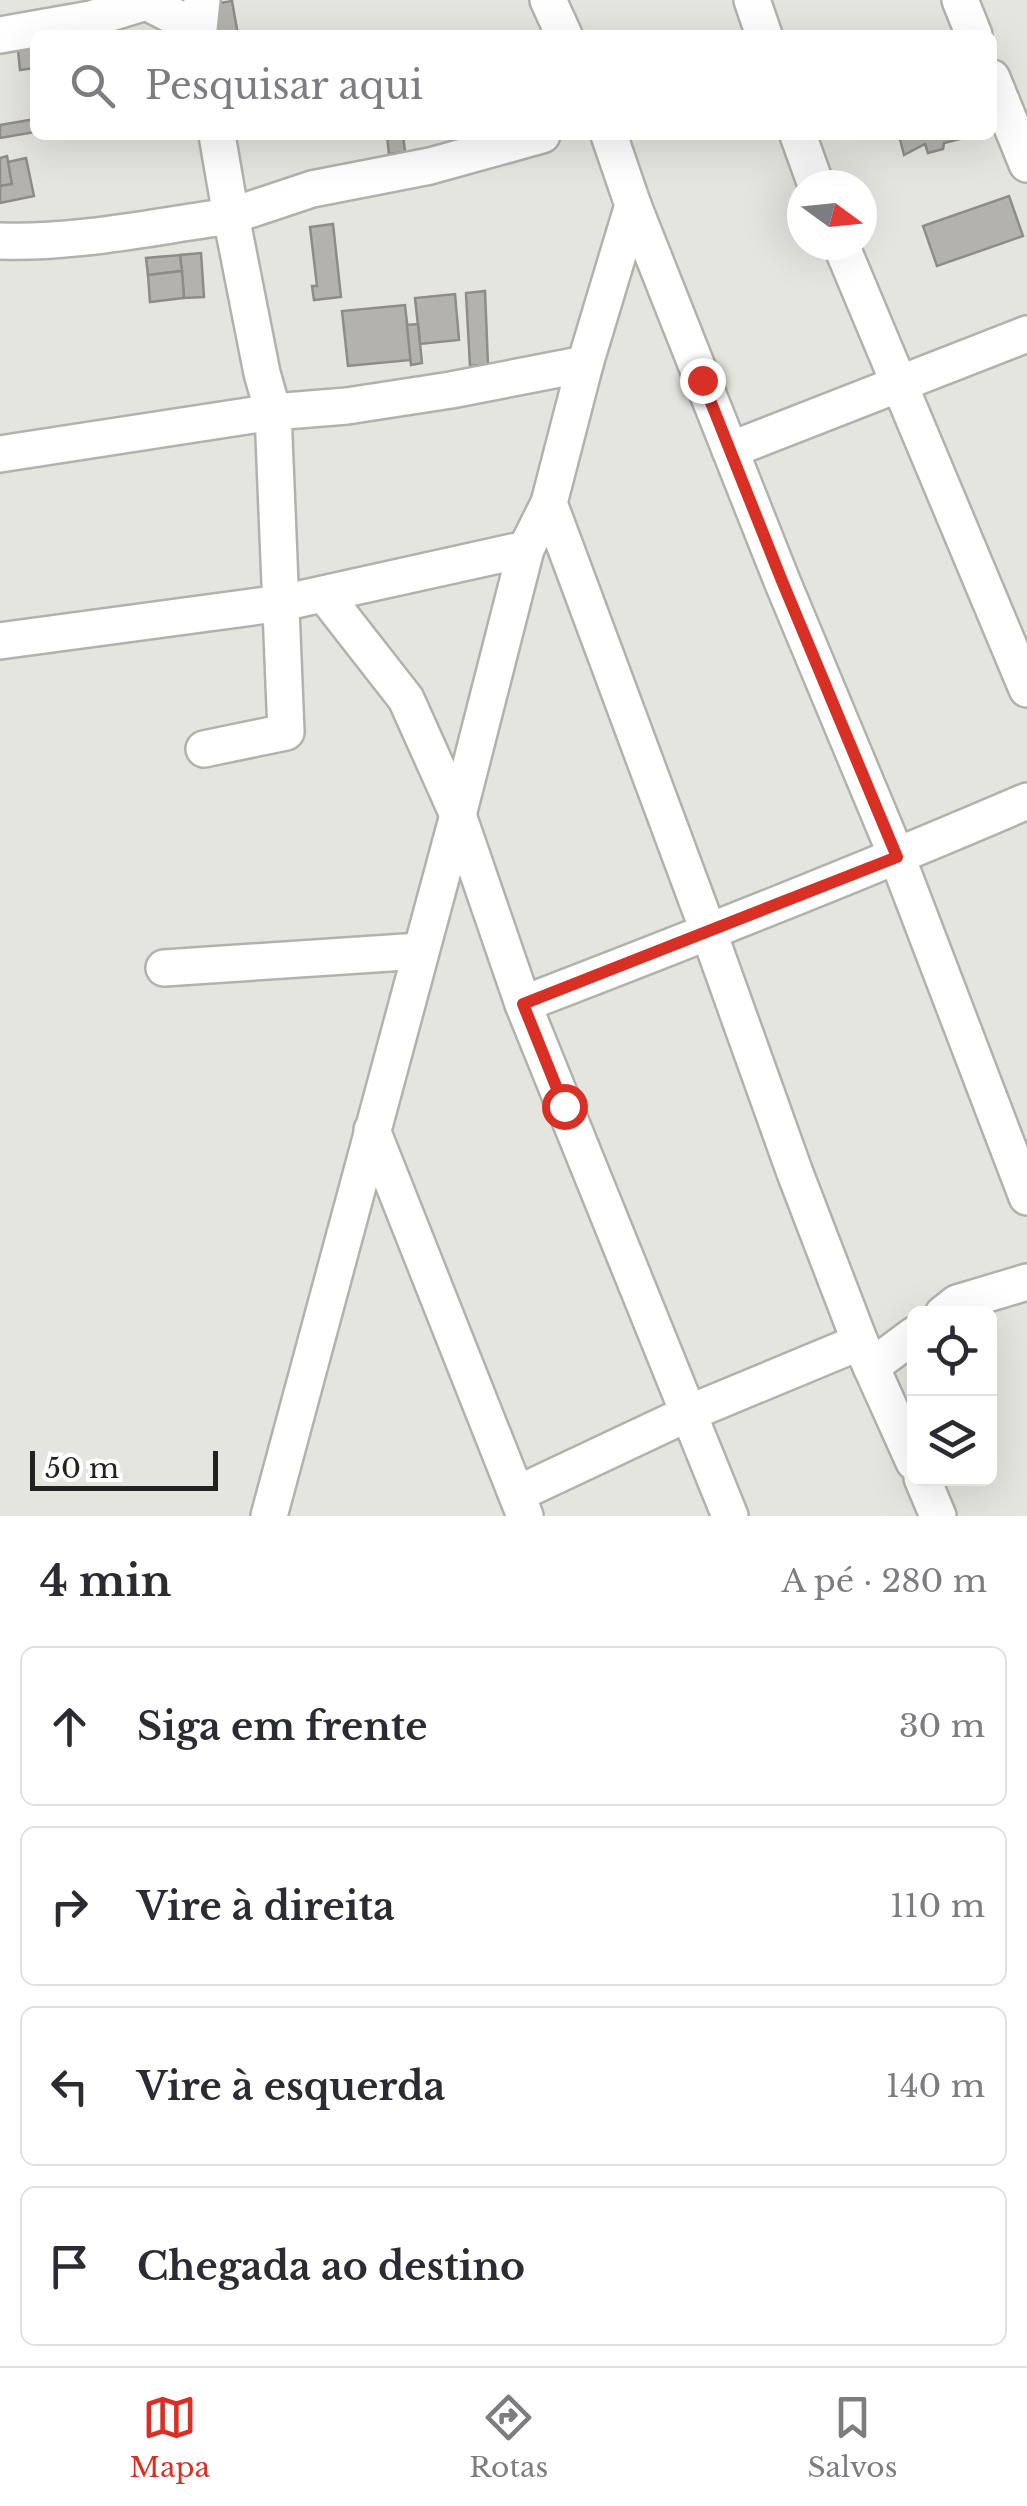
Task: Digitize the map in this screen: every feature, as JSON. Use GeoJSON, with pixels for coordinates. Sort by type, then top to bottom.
{"type":"FeatureCollection","features":[{"type":"Feature","properties":{"kind":"street"},"geometry":{"type":"LineString","coordinates":[[548,0],[562,30]]}},
{"type":"Feature","properties":{"kind":"street"},"geometry":{"type":"LineString","coordinates":[[752,0],[762,30]]}},
{"type":"Feature","properties":{"kind":"street"},"geometry":{"type":"LineString","coordinates":[[960,0],[972,30]]}},
{"type":"Feature","properties":{"kind":"street"},"geometry":{"type":"LineString","coordinates":[[0,35],[91,19],[146,1],[200,21]]}},
{"type":"Feature","properties":{"kind":"street"},"geometry":{"type":"LineString","coordinates":[[997,90],[1027,164]]}},
{"type":"Feature","properties":{"kind":"street"},"geometry":{"type":"LineString","coordinates":[[204,749],[286,732],[272,412],[217,140]]}},
{"type":"Feature","properties":{"kind":"street"},"geometry":{"type":"LineString","coordinates":[[0,241],[79,236],[231,216],[312,189],[430,166],[524,140]]}},
{"type":"Feature","properties":{"kind":"street"},"geometry":{"type":"LineString","coordinates":[[610,140],[730,450],[897,857],[1027,1197]]}},
{"type":"Feature","properties":{"kind":"street"},"geometry":{"type":"LineString","coordinates":[[800,140],[811,170]]}},
{"type":"Feature","properties":{"kind":"street"},"geometry":{"type":"LineString","coordinates":[[268,1516],[526,549],[549,503],[585,364],[633,205]]}},
{"type":"Feature","properties":{"kind":"street"},"geometry":{"type":"LineString","coordinates":[[847,260],[1027,689]]}},
{"type":"Feature","properties":{"kind":"street"},"geometry":{"type":"LineString","coordinates":[[730,450],[1027,334]]}},
{"type":"Feature","properties":{"kind":"street"},"geometry":{"type":"LineString","coordinates":[[0,454],[272,412],[347,406],[451,390],[585,364]]}},
{"type":"Feature","properties":{"kind":"street"},"geometry":{"type":"LineString","coordinates":[[549,503],[795,1172],[866,1355],[907,1446]]}},
{"type":"Feature","properties":{"kind":"street"},"geometry":{"type":"LineString","coordinates":[[0,642],[282,603],[526,549]]}},
{"type":"Feature","properties":{"kind":"street"},"geometry":{"type":"LineString","coordinates":[[324,594],[406,699],[458,815],[523,1004],[730,1516]]}},
{"type":"Feature","properties":{"kind":"street"},"geometry":{"type":"LineString","coordinates":[[523,1004],[709,933],[1027,801]]}},
{"type":"Feature","properties":{"kind":"street"},"geometry":{"type":"LineString","coordinates":[[164,968],[420,951]]}},
{"type":"Feature","properties":{"kind":"street"},"geometry":{"type":"LineString","coordinates":[[372,1130],[521,1505],[689,1413],[866,1355],[907,1337]]}},
{"type":"Feature","properties":{"kind":"street"},"geometry":{"type":"LineString","coordinates":[[953,1306],[1027,1282]]}},
{"type":"Feature","properties":{"kind":"street"},"geometry":{"type":"LineString","coordinates":[[925,1486],[938,1516]]}},
{"type":"Feature","properties":{"kind":"building"},"geometry":{"type":"Polygon","coordinates":[[[232,1],[237,30],[218,30],[214,4],[232,1]]]}},
{"type":"Feature","properties":{"kind":"building"},"geometry":{"type":"Polygon","coordinates":[[[30,49],[30,69],[20,70],[18,50],[30,49]]]}},
{"type":"Feature","properties":{"kind":"building"},"geometry":{"type":"Polygon","coordinates":[[[30,120],[30,133],[0,138],[0,125],[30,120]]]}},
{"type":"Feature","properties":{"kind":"building"},"geometry":{"type":"Polygon","coordinates":[[[387,140],[404,140],[405,152],[389,154],[387,140]]]}},
{"type":"Feature","properties":{"kind":"building"},"geometry":{"type":"Polygon","coordinates":[[[900,140],[956,140],[944,143],[943,149],[928,153],[925,144],[904,155],[900,140]]]}},
{"type":"Feature","properties":{"kind":"building"},"geometry":{"type":"Polygon","coordinates":[[[7,156],[12,184],[0,186],[0,158],[7,156]]]}},
{"type":"Feature","properties":{"kind":"building"},"geometry":{"type":"Polygon","coordinates":[[[26,158],[34,196],[0,203],[0,186],[12,184],[8,162],[26,158]]]}},
{"type":"Feature","properties":{"kind":"building"},"geometry":{"type":"Polygon","coordinates":[[[1009,196],[1023,236],[937,266],[923,226],[1009,196]]]}},
{"type":"Feature","properties":{"kind":"building"},"geometry":{"type":"Polygon","coordinates":[[[333,224],[341,297],[314,300],[312,286],[317,286],[310,227],[333,224]]]}},
{"type":"Feature","properties":{"kind":"building"},"geometry":{"type":"Polygon","coordinates":[[[201,253],[204,297],[184,298],[180,255],[201,253]]]}},
{"type":"Feature","properties":{"kind":"building"},"geometry":{"type":"Polygon","coordinates":[[[180,255],[182,271],[148,275],[146,258],[180,255]]]}},
{"type":"Feature","properties":{"kind":"building"},"geometry":{"type":"Polygon","coordinates":[[[182,271],[184,298],[150,302],[148,275],[182,271]]]}},
{"type":"Feature","properties":{"kind":"building"},"geometry":{"type":"Polygon","coordinates":[[[485,291],[488,365],[470,366],[466,293],[485,291]]]}},
{"type":"Feature","properties":{"kind":"building"},"geometry":{"type":"Polygon","coordinates":[[[455,294],[459,340],[420,344],[415,298],[455,294]]]}},
{"type":"Feature","properties":{"kind":"building"},"geometry":{"type":"Polygon","coordinates":[[[405,305],[411,360],[348,366],[342,311],[405,305]]]}},
{"type":"Feature","properties":{"kind":"building"},"geometry":{"type":"Polygon","coordinates":[[[418,324],[422,363],[411,365],[407,325],[418,324]]]}},
{"type":"Feature","properties":{"kind":"route"},"geometry":{"type":"LineString","coordinates":[[564,1106],[523,1004],[897,857],[702,380]]}}]}
